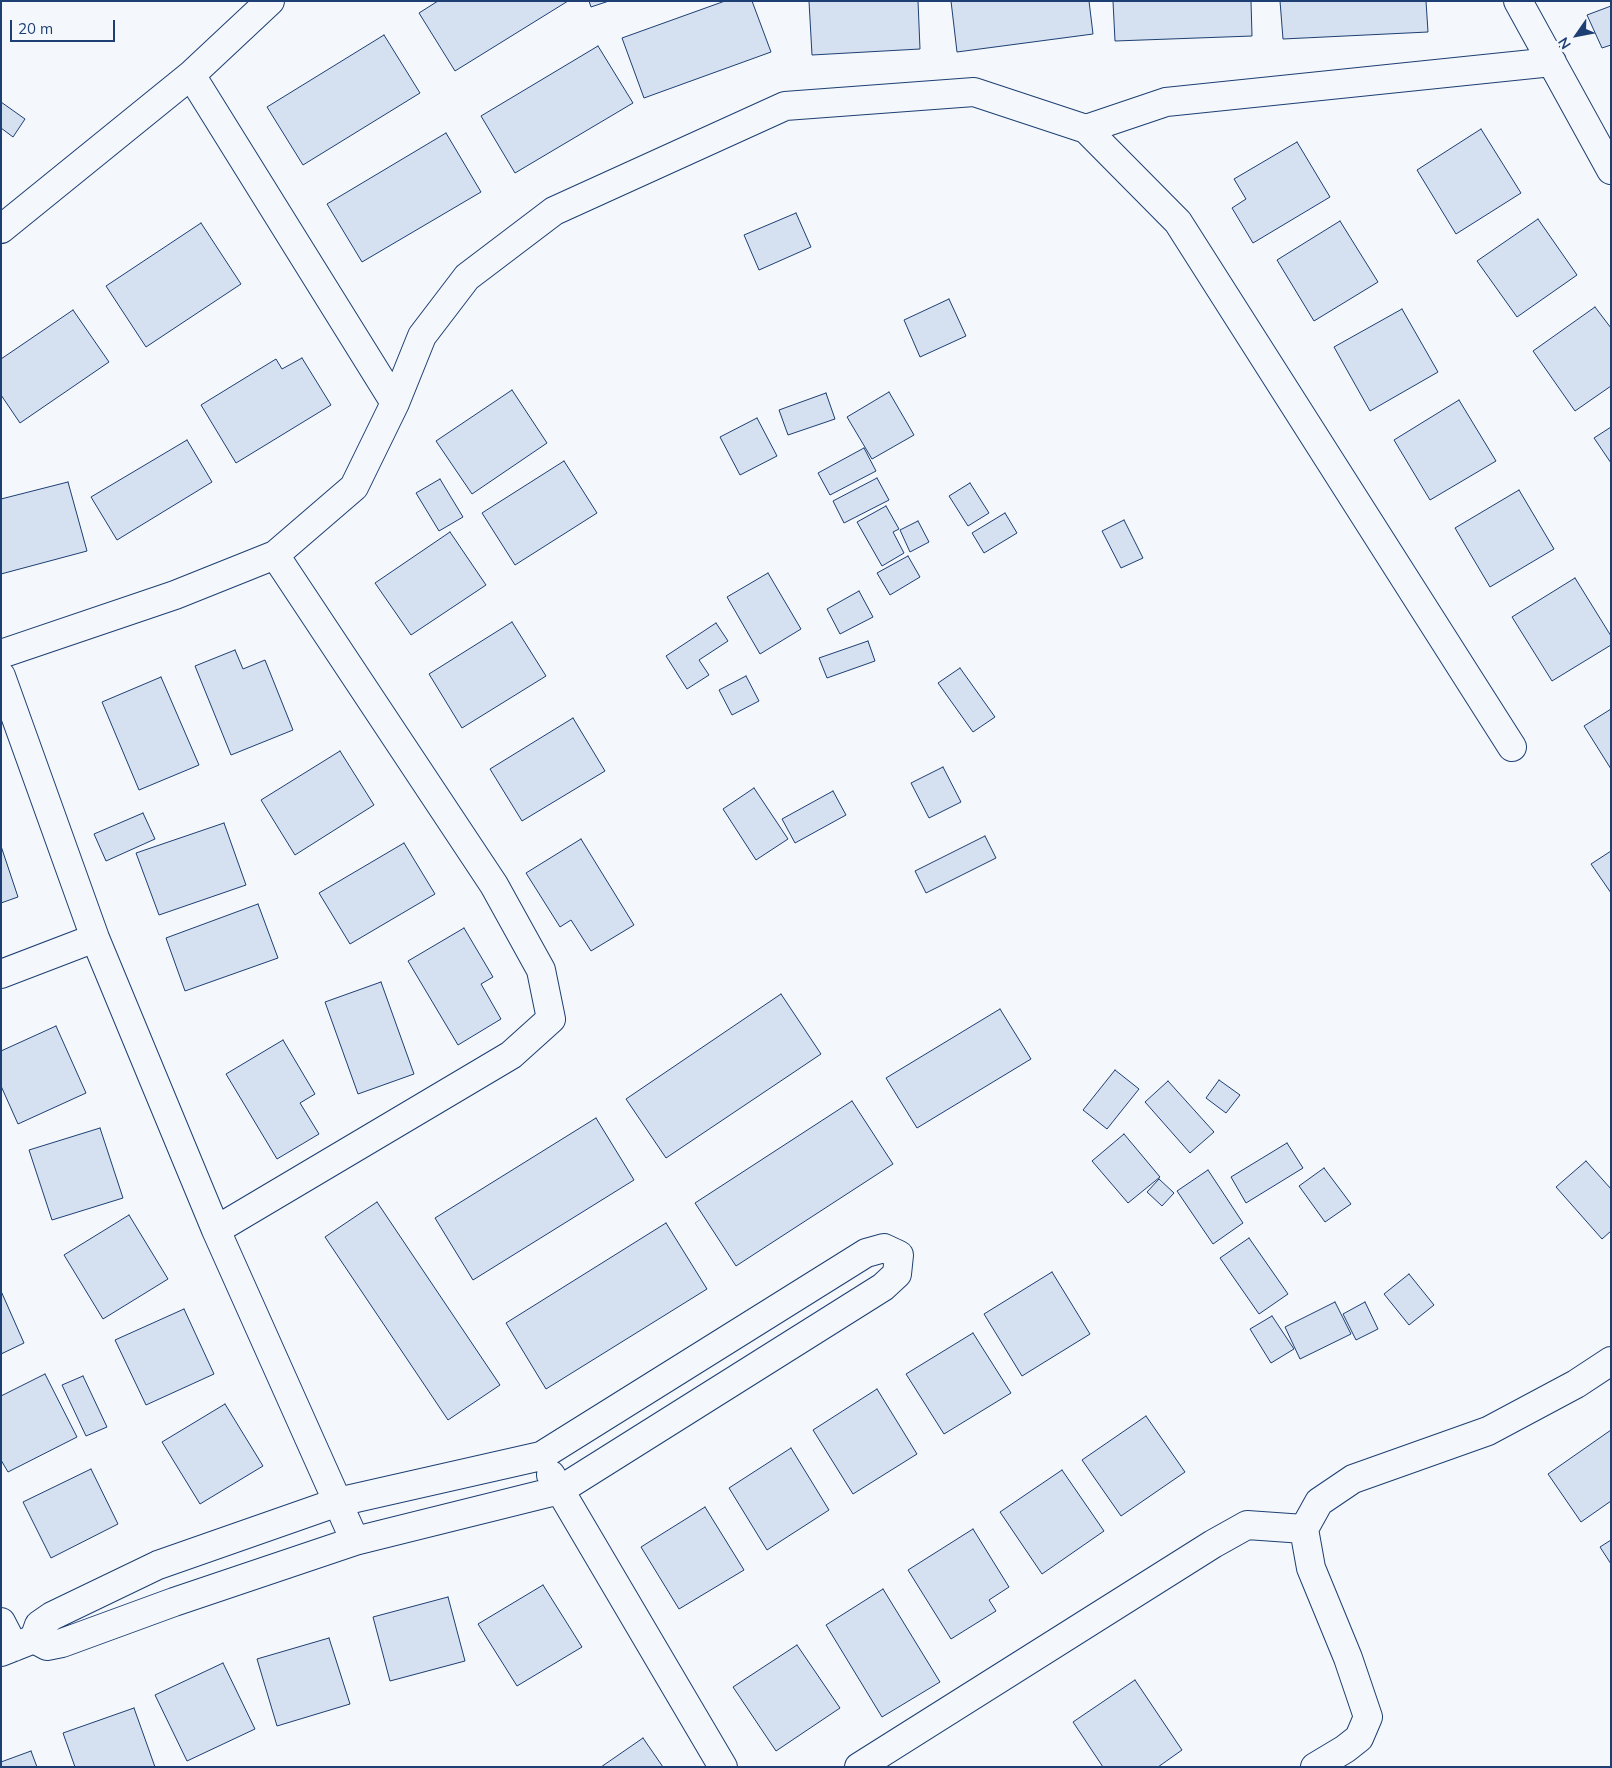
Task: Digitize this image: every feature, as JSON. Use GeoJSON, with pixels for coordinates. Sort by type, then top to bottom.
{"type":"FeatureCollection","features":[{"type":"Feature","properties":{"kind":"street"},"geometry":{"type":"LineString","coordinates":[[1,229],[191,74],[270,1]]}},
{"type":"Feature","properties":{"kind":"street"},"geometry":{"type":"LineString","coordinates":[[1518,1],[1611,170]]}},
{"type":"Feature","properties":{"kind":"street"},"geometry":{"type":"LineString","coordinates":[[1086,129],[1166,102],[1552,62]]}},
{"type":"Feature","properties":{"kind":"street"},"geometry":{"type":"LineString","coordinates":[[191,74],[395,402]]}},
{"type":"Feature","properties":{"kind":"street"},"geometry":{"type":"LineString","coordinates":[[1,654],[175,595],[275,555],[354,487],[395,402],[422,336],[467,277],[554,211],[785,106],[974,92],[1086,129],[1178,222],[1512,747]]}},
{"type":"Feature","properties":{"kind":"street"},"geometry":{"type":"LineString","coordinates":[[216,1230],[511,1055],[551,1019],[541,970],[494,885],[275,555]]}},
{"type":"Feature","properties":{"kind":"street"},"geometry":{"type":"LineString","coordinates":[[1,676],[95,938],[216,1230],[355,1541]]}},
{"type":"Feature","properties":{"kind":"street"},"geometry":{"type":"LineString","coordinates":[[1,974],[95,938]]}},
{"type":"Feature","properties":{"kind":"street"},"geometry":{"type":"LineString","coordinates":[[884,1248],[899,1255],[897,1274],[883,1287],[560,1490],[355,1541],[174,1602],[62,1643],[48,1646],[16,1646],[52,1616],[158,1565],[338,1502],[541,1456],[866,1253],[884,1248]]}},
{"type":"Feature","properties":{"kind":"street"},"geometry":{"type":"LineString","coordinates":[[1315,1767],[1359,1738],[1368,1718],[1348,1658],[1311,1568],[1304,1529],[1319,1502],[1353,1479],[1488,1431],[1576,1384],[1611,1361]]}},
{"type":"Feature","properties":{"kind":"street"},"geometry":{"type":"LineString","coordinates":[[541,1456],[723,1767]]}},
{"type":"Feature","properties":{"kind":"street"},"geometry":{"type":"LineString","coordinates":[[859,1767],[1196,1554],[1247,1525],[1304,1529]]}},
{"type":"Feature","properties":{"kind":"street"},"geometry":{"type":"LineString","coordinates":[[1,1622],[16,1646]]}},
{"type":"Feature","properties":{"kind":"building"},"geometry":{"type":"Polygon","coordinates":[[[438,1],[568,1],[455,71],[419,13],[438,1]]]}},
{"type":"Feature","properties":{"kind":"building"},"geometry":{"type":"Polygon","coordinates":[[[589,1],[609,1],[591,7],[589,1]]]}},
{"type":"Feature","properties":{"kind":"building"},"geometry":{"type":"Polygon","coordinates":[[[725,1],[752,1],[771,52],[644,98],[622,38],[725,1]]]}},
{"type":"Feature","properties":{"kind":"building"},"geometry":{"type":"Polygon","coordinates":[[[809,1],[918,1],[920,49],[812,55],[809,1]]]}},
{"type":"Feature","properties":{"kind":"building"},"geometry":{"type":"Polygon","coordinates":[[[951,1],[1089,1],[1093,34],[957,52],[951,1]]]}},
{"type":"Feature","properties":{"kind":"building"},"geometry":{"type":"Polygon","coordinates":[[[1113,1],[1251,1],[1252,36],[1115,41],[1113,1]]]}},
{"type":"Feature","properties":{"kind":"building"},"geometry":{"type":"Polygon","coordinates":[[[1280,1],[1426,1],[1428,32],[1283,39],[1280,1]]]}},
{"type":"Feature","properties":{"kind":"building"},"geometry":{"type":"Polygon","coordinates":[[[1611,6],[1611,45],[1602,48],[1587,15],[1611,6]]]}},
{"type":"Feature","properties":{"kind":"building"},"geometry":{"type":"Polygon","coordinates":[[[384,35],[420,93],[303,165],[267,107],[384,35]]]}},
{"type":"Feature","properties":{"kind":"building"},"geometry":{"type":"Polygon","coordinates":[[[598,46],[633,103],[515,173],[481,116],[598,46]]]}},
{"type":"Feature","properties":{"kind":"building"},"geometry":{"type":"Polygon","coordinates":[[[1,102],[25,119],[13,137],[1,128],[1,102]]]}},
{"type":"Feature","properties":{"kind":"building"},"geometry":{"type":"Polygon","coordinates":[[[1481,129],[1521,193],[1456,234],[1417,170],[1481,129]]]}},
{"type":"Feature","properties":{"kind":"building"},"geometry":{"type":"Polygon","coordinates":[[[446,133],[481,192],[362,262],[327,204],[446,133]]]}},
{"type":"Feature","properties":{"kind":"building"},"geometry":{"type":"Polygon","coordinates":[[[1297,142],[1330,197],[1253,243],[1232,208],[1246,199],[1234,179],[1297,142]]]}},
{"type":"Feature","properties":{"kind":"building"},"geometry":{"type":"Polygon","coordinates":[[[796,213],[811,247],[759,270],[744,235],[796,213]]]}},
{"type":"Feature","properties":{"kind":"building"},"geometry":{"type":"Polygon","coordinates":[[[1538,219],[1577,275],[1517,317],[1477,261],[1538,219]]]}},
{"type":"Feature","properties":{"kind":"building"},"geometry":{"type":"Polygon","coordinates":[[[1340,221],[1378,282],[1314,321],[1277,260],[1340,221]]]}},
{"type":"Feature","properties":{"kind":"building"},"geometry":{"type":"Polygon","coordinates":[[[201,223],[241,284],[146,347],[106,286],[201,223]]]}},
{"type":"Feature","properties":{"kind":"building"},"geometry":{"type":"Polygon","coordinates":[[[949,299],[966,336],[920,357],[904,320],[949,299]]]}},
{"type":"Feature","properties":{"kind":"building"},"geometry":{"type":"Polygon","coordinates":[[[1595,307],[1611,328],[1611,386],[1575,411],[1533,351],[1595,307]]]}},
{"type":"Feature","properties":{"kind":"building"},"geometry":{"type":"Polygon","coordinates":[[[1402,309],[1438,372],[1370,411],[1334,347],[1402,309]]]}},
{"type":"Feature","properties":{"kind":"building"},"geometry":{"type":"Polygon","coordinates":[[[73,310],[109,362],[20,423],[1,395],[1,359],[73,310]]]}},
{"type":"Feature","properties":{"kind":"building"},"geometry":{"type":"Polygon","coordinates":[[[302,358],[331,405],[236,463],[201,405],[276,359],[282,369],[302,358]]]}},
{"type":"Feature","properties":{"kind":"building"},"geometry":{"type":"Polygon","coordinates":[[[512,390],[547,443],[472,494],[436,441],[512,390]]]}},
{"type":"Feature","properties":{"kind":"building"},"geometry":{"type":"Polygon","coordinates":[[[889,392],[914,435],[872,459],[847,417],[889,392]]]}},
{"type":"Feature","properties":{"kind":"building"},"geometry":{"type":"Polygon","coordinates":[[[826,393],[835,419],[788,435],[779,410],[826,393]]]}},
{"type":"Feature","properties":{"kind":"building"},"geometry":{"type":"Polygon","coordinates":[[[1459,400],[1496,461],[1430,500],[1394,440],[1459,400]]]}},
{"type":"Feature","properties":{"kind":"building"},"geometry":{"type":"Polygon","coordinates":[[[757,418],[777,456],[740,475],[720,437],[757,418]]]}},
{"type":"Feature","properties":{"kind":"building"},"geometry":{"type":"Polygon","coordinates":[[[1611,427],[1611,463],[1594,438],[1611,427]]]}},
{"type":"Feature","properties":{"kind":"building"},"geometry":{"type":"Polygon","coordinates":[[[187,440],[212,482],[117,540],[91,497],[187,440]]]}},
{"type":"Feature","properties":{"kind":"building"},"geometry":{"type":"Polygon","coordinates":[[[864,448],[876,471],[830,495],[818,473],[864,448]]]}},
{"type":"Feature","properties":{"kind":"building"},"geometry":{"type":"Polygon","coordinates":[[[564,461],[597,513],[515,565],[482,513],[564,461]]]}},
{"type":"Feature","properties":{"kind":"building"},"geometry":{"type":"Polygon","coordinates":[[[877,478],[889,500],[844,523],[833,501],[877,478]]]}},
{"type":"Feature","properties":{"kind":"building"},"geometry":{"type":"Polygon","coordinates":[[[440,479],[463,517],[439,531],[416,493],[440,479]]]}},
{"type":"Feature","properties":{"kind":"building"},"geometry":{"type":"Polygon","coordinates":[[[68,482],[87,551],[1,574],[1,499],[68,482]]]}},
{"type":"Feature","properties":{"kind":"building"},"geometry":{"type":"Polygon","coordinates":[[[970,483],[989,513],[968,526],[949,496],[970,483]]]}},
{"type":"Feature","properties":{"kind":"building"},"geometry":{"type":"Polygon","coordinates":[[[1519,490],[1554,549],[1490,587],[1455,528],[1519,490]]]}},
{"type":"Feature","properties":{"kind":"building"},"geometry":{"type":"Polygon","coordinates":[[[886,506],[899,529],[893,532],[904,553],[882,566],[857,522],[886,506]]]}},
{"type":"Feature","properties":{"kind":"building"},"geometry":{"type":"Polygon","coordinates":[[[1005,513],[1017,533],[984,553],[972,533],[1005,513]]]}},
{"type":"Feature","properties":{"kind":"building"},"geometry":{"type":"Polygon","coordinates":[[[1124,520],[1143,558],[1121,568],[1102,531],[1124,520]]]}},
{"type":"Feature","properties":{"kind":"building"},"geometry":{"type":"Polygon","coordinates":[[[918,521],[929,542],[910,552],[900,530],[918,521]]]}},
{"type":"Feature","properties":{"kind":"building"},"geometry":{"type":"Polygon","coordinates":[[[450,532],[486,585],[411,635],[375,583],[450,532]]]}},
{"type":"Feature","properties":{"kind":"building"},"geometry":{"type":"Polygon","coordinates":[[[908,556],[920,577],[890,595],[877,573],[908,556]]]}},
{"type":"Feature","properties":{"kind":"building"},"geometry":{"type":"Polygon","coordinates":[[[768,573],[801,629],[760,654],[727,597],[768,573]]]}},
{"type":"Feature","properties":{"kind":"building"},"geometry":{"type":"Polygon","coordinates":[[[1575,578],[1611,636],[1611,645],[1552,681],[1512,617],[1575,578]]]}},
{"type":"Feature","properties":{"kind":"building"},"geometry":{"type":"Polygon","coordinates":[[[859,591],[873,617],[840,634],[827,609],[859,591]]]}},
{"type":"Feature","properties":{"kind":"building"},"geometry":{"type":"Polygon","coordinates":[[[512,622],[546,676],[462,728],[429,674],[512,622]]]}},
{"type":"Feature","properties":{"kind":"building"},"geometry":{"type":"Polygon","coordinates":[[[716,623],[728,641],[699,660],[709,675],[687,689],[666,656],[716,623]]]}},
{"type":"Feature","properties":{"kind":"building"},"geometry":{"type":"Polygon","coordinates":[[[868,641],[875,661],[827,678],[819,658],[868,641]]]}},
{"type":"Feature","properties":{"kind":"building"},"geometry":{"type":"Polygon","coordinates":[[[235,650],[243,669],[265,660],[293,730],[231,755],[195,666],[235,650]]]}},
{"type":"Feature","properties":{"kind":"building"},"geometry":{"type":"Polygon","coordinates":[[[960,668],[995,717],[973,732],[938,683],[960,668]]]}},
{"type":"Feature","properties":{"kind":"building"},"geometry":{"type":"Polygon","coordinates":[[[746,676],[759,701],[732,715],[719,690],[746,676]]]}},
{"type":"Feature","properties":{"kind":"building"},"geometry":{"type":"Polygon","coordinates":[[[161,677],[199,765],[139,790],[102,702],[161,677]]]}},
{"type":"Feature","properties":{"kind":"building"},"geometry":{"type":"Polygon","coordinates":[[[1611,709],[1611,769],[1584,726],[1611,709]]]}},
{"type":"Feature","properties":{"kind":"building"},"geometry":{"type":"Polygon","coordinates":[[[573,718],[605,771],[522,821],[490,769],[573,718]]]}},
{"type":"Feature","properties":{"kind":"building"},"geometry":{"type":"Polygon","coordinates":[[[340,751],[374,805],[295,855],[261,800],[340,751]]]}},
{"type":"Feature","properties":{"kind":"building"},"geometry":{"type":"Polygon","coordinates":[[[943,767],[961,802],[929,818],[911,783],[943,767]]]}},
{"type":"Feature","properties":{"kind":"building"},"geometry":{"type":"Polygon","coordinates":[[[754,788],[788,839],[756,860],[723,809],[754,788]]]}},
{"type":"Feature","properties":{"kind":"building"},"geometry":{"type":"Polygon","coordinates":[[[833,791],[846,815],[795,843],[782,819],[833,791]]]}},
{"type":"Feature","properties":{"kind":"building"},"geometry":{"type":"Polygon","coordinates":[[[143,813],[155,839],[106,861],[94,834],[143,813]]]}},
{"type":"Feature","properties":{"kind":"building"},"geometry":{"type":"Polygon","coordinates":[[[224,823],[246,885],[159,915],[136,853],[224,823]]]}},
{"type":"Feature","properties":{"kind":"building"},"geometry":{"type":"Polygon","coordinates":[[[985,836],[996,858],[926,893],[915,871],[985,836]]]}},
{"type":"Feature","properties":{"kind":"building"},"geometry":{"type":"Polygon","coordinates":[[[581,839],[634,925],[591,951],[571,920],[560,927],[526,873],[581,839]]]}},
{"type":"Feature","properties":{"kind":"building"},"geometry":{"type":"Polygon","coordinates":[[[404,843],[435,894],[350,944],[319,893],[404,843]]]}},
{"type":"Feature","properties":{"kind":"building"},"geometry":{"type":"Polygon","coordinates":[[[1,846],[18,897],[1,903],[1,846]]]}},
{"type":"Feature","properties":{"kind":"building"},"geometry":{"type":"Polygon","coordinates":[[[1611,851],[1611,893],[1591,864],[1611,851]]]}},
{"type":"Feature","properties":{"kind":"building"},"geometry":{"type":"Polygon","coordinates":[[[258,904],[278,958],[185,991],[166,938],[258,904]]]}},
{"type":"Feature","properties":{"kind":"building"},"geometry":{"type":"Polygon","coordinates":[[[464,928],[493,977],[481,984],[501,1019],[458,1045],[408,961],[464,928]]]}},
{"type":"Feature","properties":{"kind":"building"},"geometry":{"type":"Polygon","coordinates":[[[381,982],[414,1074],[358,1094],[325,1002],[381,982]]]}},
{"type":"Feature","properties":{"kind":"building"},"geometry":{"type":"Polygon","coordinates":[[[781,994],[821,1054],[666,1158],[626,1099],[781,994]]]}},
{"type":"Feature","properties":{"kind":"building"},"geometry":{"type":"Polygon","coordinates":[[[1000,1009],[1031,1059],[917,1128],[886,1078],[1000,1009]]]}},
{"type":"Feature","properties":{"kind":"building"},"geometry":{"type":"Polygon","coordinates":[[[56,1026],[86,1093],[18,1124],[1,1086],[1,1051],[56,1026]]]}},
{"type":"Feature","properties":{"kind":"building"},"geometry":{"type":"Polygon","coordinates":[[[283,1040],[315,1094],[300,1103],[319,1134],[277,1159],[226,1074],[283,1040]]]}},
{"type":"Feature","properties":{"kind":"building"},"geometry":{"type":"Polygon","coordinates":[[[1115,1070],[1139,1089],[1107,1129],[1083,1110],[1115,1070]]]}},
{"type":"Feature","properties":{"kind":"building"},"geometry":{"type":"Polygon","coordinates":[[[1219,1080],[1240,1095],[1226,1113],[1206,1098],[1219,1080]]]}},
{"type":"Feature","properties":{"kind":"building"},"geometry":{"type":"Polygon","coordinates":[[[1168,1081],[1214,1132],[1190,1153],[1145,1102],[1168,1081]]]}},
{"type":"Feature","properties":{"kind":"building"},"geometry":{"type":"Polygon","coordinates":[[[852,1101],[893,1164],[736,1266],[695,1203],[852,1101]]]}},
{"type":"Feature","properties":{"kind":"building"},"geometry":{"type":"Polygon","coordinates":[[[596,1118],[634,1180],[473,1280],[435,1218],[596,1118]]]}},
{"type":"Feature","properties":{"kind":"building"},"geometry":{"type":"Polygon","coordinates":[[[100,1128],[123,1198],[52,1220],[29,1150],[100,1128]]]}},
{"type":"Feature","properties":{"kind":"building"},"geometry":{"type":"Polygon","coordinates":[[[1124,1134],[1160,1177],[1128,1203],[1092,1161],[1124,1134]]]}},
{"type":"Feature","properties":{"kind":"building"},"geometry":{"type":"Polygon","coordinates":[[[1287,1143],[1303,1168],[1246,1203],[1231,1177],[1287,1143]]]}},
{"type":"Feature","properties":{"kind":"building"},"geometry":{"type":"Polygon","coordinates":[[[1586,1161],[1611,1189],[1611,1231],[1602,1239],[1556,1187],[1586,1161]]]}},
{"type":"Feature","properties":{"kind":"building"},"geometry":{"type":"Polygon","coordinates":[[[1324,1168],[1351,1204],[1325,1222],[1299,1186],[1324,1168]]]}},
{"type":"Feature","properties":{"kind":"building"},"geometry":{"type":"Polygon","coordinates":[[[1208,1170],[1243,1223],[1213,1244],[1177,1191],[1208,1170]]]}},
{"type":"Feature","properties":{"kind":"building"},"geometry":{"type":"Polygon","coordinates":[[[1159,1179],[1174,1193],[1162,1206],[1147,1192],[1159,1179]]]}},
{"type":"Feature","properties":{"kind":"building"},"geometry":{"type":"Polygon","coordinates":[[[377,1202],[500,1385],[448,1420],[325,1237],[377,1202]]]}},
{"type":"Feature","properties":{"kind":"building"},"geometry":{"type":"Polygon","coordinates":[[[129,1215],[168,1279],[103,1319],[64,1255],[129,1215]]]}},
{"type":"Feature","properties":{"kind":"building"},"geometry":{"type":"Polygon","coordinates":[[[666,1223],[707,1289],[546,1389],[506,1323],[666,1223]]]}},
{"type":"Feature","properties":{"kind":"building"},"geometry":{"type":"Polygon","coordinates":[[[1249,1238],[1288,1294],[1259,1314],[1220,1258],[1249,1238]]]}},
{"type":"Feature","properties":{"kind":"building"},"geometry":{"type":"Polygon","coordinates":[[[1052,1272],[1090,1334],[1022,1376],[984,1314],[1052,1272]]]}},
{"type":"Feature","properties":{"kind":"building"},"geometry":{"type":"Polygon","coordinates":[[[1409,1274],[1434,1305],[1409,1325],[1384,1294],[1409,1274]]]}},
{"type":"Feature","properties":{"kind":"building"},"geometry":{"type":"Polygon","coordinates":[[[1,1291],[24,1343],[1,1354],[1,1291]]]}},
{"type":"Feature","properties":{"kind":"building"},"geometry":{"type":"Polygon","coordinates":[[[1335,1302],[1351,1334],[1300,1359],[1285,1327],[1335,1302]]]}},
{"type":"Feature","properties":{"kind":"building"},"geometry":{"type":"Polygon","coordinates":[[[1365,1302],[1378,1329],[1356,1340],[1343,1314],[1365,1302]]]}},
{"type":"Feature","properties":{"kind":"building"},"geometry":{"type":"Polygon","coordinates":[[[184,1309],[214,1374],[146,1405],[115,1340],[184,1309]]]}},
{"type":"Feature","properties":{"kind":"building"},"geometry":{"type":"Polygon","coordinates":[[[1272,1316],[1294,1349],[1271,1363],[1250,1329],[1272,1316]]]}},
{"type":"Feature","properties":{"kind":"building"},"geometry":{"type":"Polygon","coordinates":[[[973,1333],[1011,1393],[944,1434],[906,1374],[973,1333]]]}},
{"type":"Feature","properties":{"kind":"building"},"geometry":{"type":"Polygon","coordinates":[[[45,1374],[77,1437],[8,1472],[1,1460],[1,1396],[45,1374]]]}},
{"type":"Feature","properties":{"kind":"building"},"geometry":{"type":"Polygon","coordinates":[[[83,1376],[107,1427],[86,1436],[62,1385],[83,1376]]]}},
{"type":"Feature","properties":{"kind":"building"},"geometry":{"type":"Polygon","coordinates":[[[877,1389],[917,1454],[853,1494],[813,1430],[877,1389]]]}},
{"type":"Feature","properties":{"kind":"building"},"geometry":{"type":"Polygon","coordinates":[[[225,1404],[263,1466],[200,1504],[162,1442],[225,1404]]]}},
{"type":"Feature","properties":{"kind":"building"},"geometry":{"type":"Polygon","coordinates":[[[1146,1416],[1185,1472],[1121,1516],[1082,1460],[1146,1416]]]}},
{"type":"Feature","properties":{"kind":"building"},"geometry":{"type":"Polygon","coordinates":[[[1611,1430],[1611,1501],[1581,1522],[1548,1474],[1611,1430]]]}},
{"type":"Feature","properties":{"kind":"building"},"geometry":{"type":"Polygon","coordinates":[[[791,1448],[829,1510],[767,1550],[729,1488],[791,1448]]]}},
{"type":"Feature","properties":{"kind":"building"},"geometry":{"type":"Polygon","coordinates":[[[91,1469],[118,1524],[51,1558],[23,1502],[91,1469]]]}},
{"type":"Feature","properties":{"kind":"building"},"geometry":{"type":"Polygon","coordinates":[[[1062,1470],[1104,1531],[1042,1574],[1000,1512],[1062,1470]]]}},
{"type":"Feature","properties":{"kind":"building"},"geometry":{"type":"Polygon","coordinates":[[[705,1507],[744,1570],[679,1609],[641,1547],[705,1507]]]}},
{"type":"Feature","properties":{"kind":"building"},"geometry":{"type":"Polygon","coordinates":[[[973,1529],[1009,1587],[989,1600],[996,1611],[951,1639],[908,1570],[973,1529]]]}},
{"type":"Feature","properties":{"kind":"building"},"geometry":{"type":"Polygon","coordinates":[[[1611,1540],[1611,1564],[1600,1547],[1611,1540]]]}},
{"type":"Feature","properties":{"kind":"building"},"geometry":{"type":"Polygon","coordinates":[[[543,1585],[582,1647],[517,1686],[478,1624],[543,1585]]]}},
{"type":"Feature","properties":{"kind":"building"},"geometry":{"type":"Polygon","coordinates":[[[883,1589],[940,1682],[882,1717],[826,1625],[883,1589]]]}},
{"type":"Feature","properties":{"kind":"building"},"geometry":{"type":"Polygon","coordinates":[[[448,1597],[465,1661],[390,1681],[373,1617],[448,1597]]]}},
{"type":"Feature","properties":{"kind":"building"},"geometry":{"type":"Polygon","coordinates":[[[329,1638],[350,1704],[277,1726],[257,1659],[329,1638]]]}},
{"type":"Feature","properties":{"kind":"building"},"geometry":{"type":"Polygon","coordinates":[[[797,1645],[840,1708],[776,1751],[733,1687],[797,1645]]]}},
{"type":"Feature","properties":{"kind":"building"},"geometry":{"type":"Polygon","coordinates":[[[223,1663],[255,1729],[187,1761],[155,1695],[223,1663]]]}},
{"type":"Feature","properties":{"kind":"building"},"geometry":{"type":"Polygon","coordinates":[[[1135,1680],[1182,1750],[1158,1767],[1103,1767],[1073,1722],[1135,1680]]]}},
{"type":"Feature","properties":{"kind":"building"},"geometry":{"type":"Polygon","coordinates":[[[134,1708],[155,1767],[75,1767],[63,1733],[134,1708]]]}},
{"type":"Feature","properties":{"kind":"building"},"geometry":{"type":"Polygon","coordinates":[[[643,1738],[663,1767],[601,1767],[643,1738]]]}},
{"type":"Feature","properties":{"kind":"building"},"geometry":{"type":"Polygon","coordinates":[[[31,1751],[37,1767],[1,1767],[1,1762],[31,1751]]]}}]}
